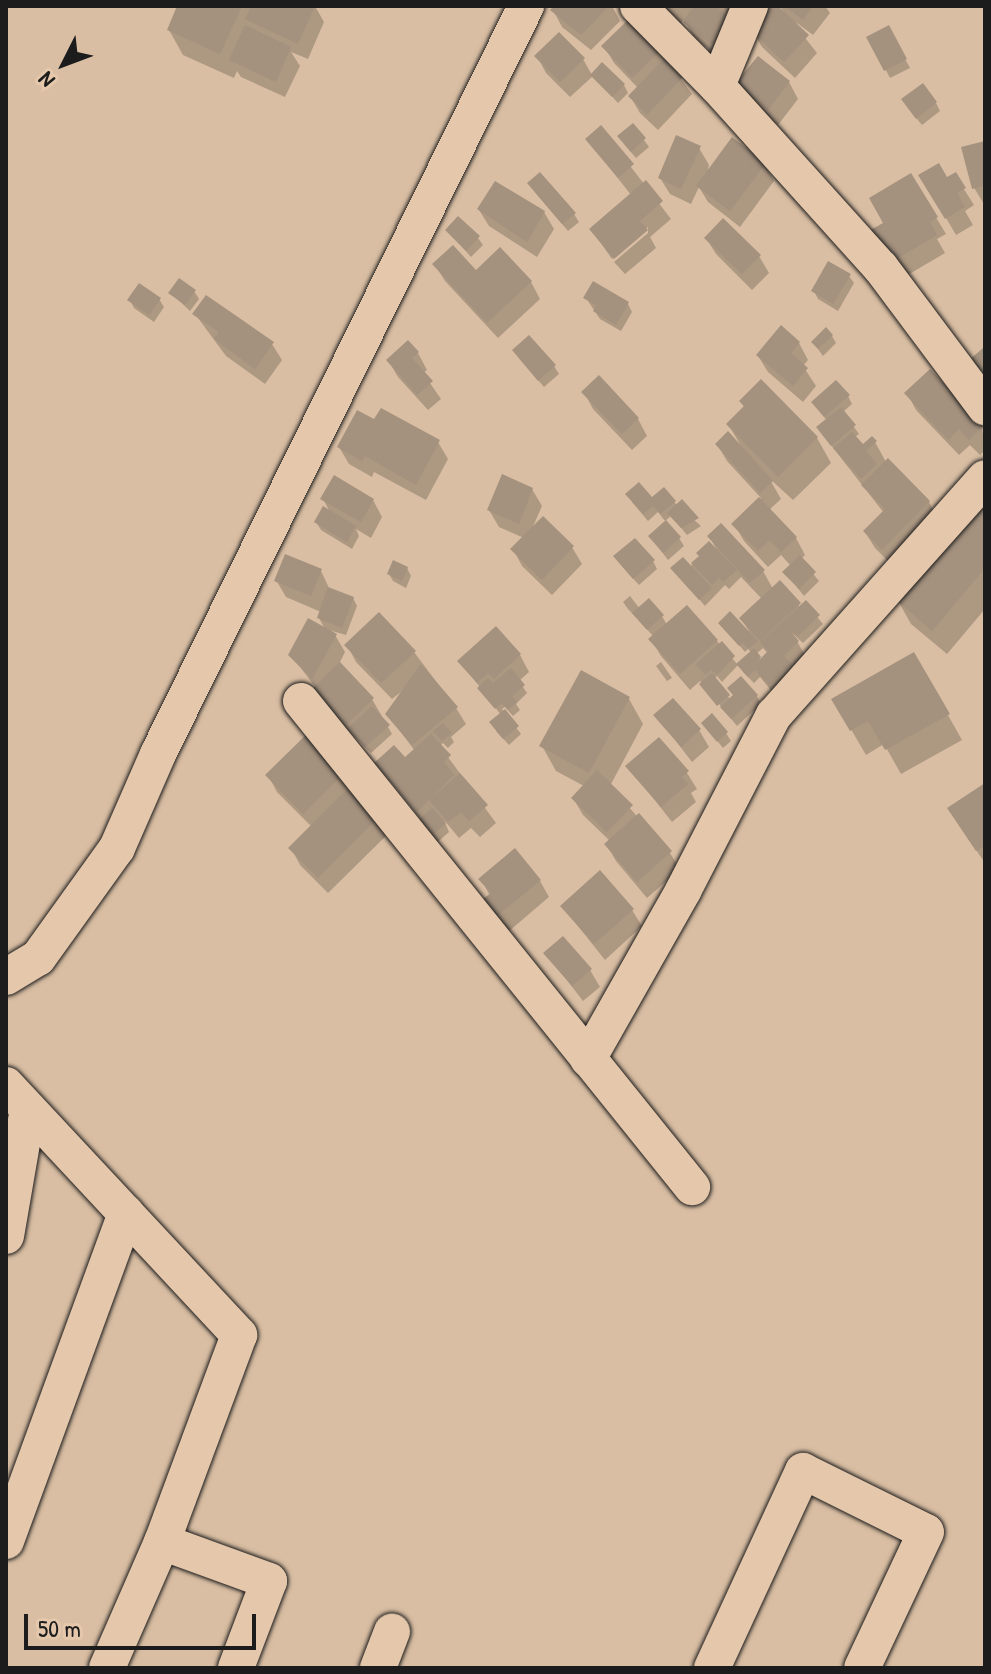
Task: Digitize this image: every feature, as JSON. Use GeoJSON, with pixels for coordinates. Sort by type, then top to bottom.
{"type":"FeatureCollection","features":[{"type":"Feature","properties":{"kind":"street"},"geometry":{"type":"LineString","coordinates":[[6,977],[38,958],[117,848],[158,754],[526,6]]}},
{"type":"Feature","properties":{"kind":"street"},"geometry":{"type":"LineString","coordinates":[[638,6],[717,86],[881,268],[985,407]]}},
{"type":"Feature","properties":{"kind":"street"},"geometry":{"type":"LineString","coordinates":[[717,86],[750,6]]}},
{"type":"Feature","properties":{"kind":"street"},"geometry":{"type":"LineString","coordinates":[[588,1059],[684,889],[774,715],[985,478]]}},
{"type":"Feature","properties":{"kind":"street"},"geometry":{"type":"LineString","coordinates":[[301,701],[692,1187]]}},
{"type":"Feature","properties":{"kind":"street"},"geometry":{"type":"LineString","coordinates":[[17,1097],[239,1335],[162,1542],[107,1668]]}},
{"type":"Feature","properties":{"kind":"street"},"geometry":{"type":"LineString","coordinates":[[6,1236],[17,1097]]}},
{"type":"Feature","properties":{"kind":"street"},"geometry":{"type":"LineString","coordinates":[[6,1541],[126,1213]]}},
{"type":"Feature","properties":{"kind":"street"},"geometry":{"type":"LineString","coordinates":[[712,1668],[803,1471],[926,1532],[862,1668]]}},
{"type":"Feature","properties":{"kind":"street"},"geometry":{"type":"LineString","coordinates":[[162,1542],[269,1581],[236,1668]]}},
{"type":"Feature","properties":{"kind":"street"},"geometry":{"type":"LineString","coordinates":[[378,1668],[392,1632]]}},
{"type":"Feature","properties":{"kind":"building"},"geometry":{"type":"Polygon","coordinates":[[[177,6],[242,6],[220,54],[167,30],[177,6]]]}},
{"type":"Feature","properties":{"kind":"building"},"geometry":{"type":"Polygon","coordinates":[[[251,6],[315,6],[298,44],[245,19],[251,6]]]}},
{"type":"Feature","properties":{"kind":"building"},"geometry":{"type":"Polygon","coordinates":[[[554,6],[609,6],[581,35],[550,10],[554,6]]]}},
{"type":"Feature","properties":{"kind":"building"},"geometry":{"type":"Polygon","coordinates":[[[694,6],[715,6],[733,20],[714,46],[683,22],[694,6]]]}},
{"type":"Feature","properties":{"kind":"building"},"geometry":{"type":"Polygon","coordinates":[[[772,6],[778,6],[809,35],[784,62],[750,30],[772,6]]]}},
{"type":"Feature","properties":{"kind":"building"},"geometry":{"type":"Polygon","coordinates":[[[785,6],[813,6],[803,20],[785,6]]]}},
{"type":"Feature","properties":{"kind":"building"},"geometry":{"type":"Polygon","coordinates":[[[630,18],[661,50],[632,78],[601,46],[630,18]]]}},
{"type":"Feature","properties":{"kind":"building"},"geometry":{"type":"Polygon","coordinates":[[[245,25],[291,47],[276,82],[229,60],[245,25]]]}},
{"type":"Feature","properties":{"kind":"building"},"geometry":{"type":"Polygon","coordinates":[[[889,25],[907,59],[884,71],[866,37],[889,25]]]}},
{"type":"Feature","properties":{"kind":"building"},"geometry":{"type":"Polygon","coordinates":[[[559,32],[585,58],[560,82],[534,56],[559,32]]]}},
{"type":"Feature","properties":{"kind":"building"},"geometry":{"type":"Polygon","coordinates":[[[758,56],[790,81],[768,110],[735,84],[758,56]]]}},
{"type":"Feature","properties":{"kind":"building"},"geometry":{"type":"Polygon","coordinates":[[[665,58],[684,76],[647,115],[628,96],[665,58]]]}},
{"type":"Feature","properties":{"kind":"building"},"geometry":{"type":"Polygon","coordinates":[[[602,62],[625,84],[612,97],[590,75],[602,62]]]}},
{"type":"Feature","properties":{"kind":"building"},"geometry":{"type":"Polygon","coordinates":[[[923,83],[937,102],[916,119],[901,99],[923,83]]]}},
{"type":"Feature","properties":{"kind":"building"},"geometry":{"type":"Polygon","coordinates":[[[633,123],[646,138],[631,152],[617,136],[633,123]]]}},
{"type":"Feature","properties":{"kind":"building"},"geometry":{"type":"Polygon","coordinates":[[[601,125],[634,164],[618,178],[585,139],[601,125]]]}},
{"type":"Feature","properties":{"kind":"building"},"geometry":{"type":"Polygon","coordinates":[[[676,135],[701,146],[681,189],[658,178],[676,135]]]}},
{"type":"Feature","properties":{"kind":"building"},"geometry":{"type":"Polygon","coordinates":[[[732,137],[766,163],[730,211],[696,186],[732,137]]]}},
{"type":"Feature","properties":{"kind":"building"},"geometry":{"type":"Polygon","coordinates":[[[985,141],[985,185],[972,189],[961,147],[985,141]]]}},
{"type":"Feature","properties":{"kind":"building"},"geometry":{"type":"Polygon","coordinates":[[[939,163],[947,177],[956,172],[966,188],[957,193],[965,207],[945,219],[918,175],[939,163]]]}},
{"type":"Feature","properties":{"kind":"building"},"geometry":{"type":"Polygon","coordinates":[[[540,172],[576,213],[562,224],[527,183],[540,172]]]}},
{"type":"Feature","properties":{"kind":"building"},"geometry":{"type":"Polygon","coordinates":[[[911,173],[938,217],[930,222],[937,235],[895,260],[888,249],[880,253],[867,232],[883,223],[869,198],[911,173]]]}},
{"type":"Feature","properties":{"kind":"building"},"geometry":{"type":"Polygon","coordinates":[[[646,180],[663,201],[640,221],[648,230],[614,259],[589,229],[646,180]]]}},
{"type":"Feature","properties":{"kind":"building"},"geometry":{"type":"Polygon","coordinates":[[[495,181],[545,211],[527,242],[477,209],[495,181]]]}},
{"type":"Feature","properties":{"kind":"building"},"geometry":{"type":"Polygon","coordinates":[[[458,216],[480,236],[466,251],[445,230],[458,216]]]}},
{"type":"Feature","properties":{"kind":"building"},"geometry":{"type":"Polygon","coordinates":[[[723,218],[761,255],[742,274],[704,238],[723,218]]]}},
{"type":"Feature","properties":{"kind":"building"},"geometry":{"type":"Polygon","coordinates":[[[453,245],[476,270],[500,247],[532,281],[487,323],[432,264],[453,245]]]}},
{"type":"Feature","properties":{"kind":"building"},"geometry":{"type":"Polygon","coordinates":[[[828,261],[851,274],[833,304],[811,291],[828,261]]]}},
{"type":"Feature","properties":{"kind":"building"},"geometry":{"type":"Polygon","coordinates":[[[179,278],[196,290],[185,305],[168,293],[179,278]]]}},
{"type":"Feature","properties":{"kind":"building"},"geometry":{"type":"Polygon","coordinates":[[[593,281],[629,302],[616,325],[593,311],[596,305],[583,298],[593,281]]]}},
{"type":"Feature","properties":{"kind":"building"},"geometry":{"type":"Polygon","coordinates":[[[139,283],[161,298],[149,315],[127,300],[139,283]]]}},
{"type":"Feature","properties":{"kind":"building"},"geometry":{"type":"Polygon","coordinates":[[[206,295],[274,342],[255,369],[214,339],[219,332],[192,314],[206,295]]]}},
{"type":"Feature","properties":{"kind":"building"},"geometry":{"type":"Polygon","coordinates":[[[781,325],[800,342],[791,353],[808,368],[793,386],[756,355],[781,325]]]}},
{"type":"Feature","properties":{"kind":"building"},"geometry":{"type":"Polygon","coordinates":[[[826,327],[833,335],[818,349],[811,342],[826,327]]]}},
{"type":"Feature","properties":{"kind":"building"},"geometry":{"type":"Polygon","coordinates":[[[529,335],[556,365],[538,381],[512,350],[529,335]]]}},
{"type":"Feature","properties":{"kind":"building"},"geometry":{"type":"Polygon","coordinates":[[[408,340],[419,352],[412,358],[433,381],[417,395],[386,360],[408,340]]]}},
{"type":"Feature","properties":{"kind":"building"},"geometry":{"type":"Polygon","coordinates":[[[983,348],[985,350],[985,378],[968,361],[983,348]]]}},
{"type":"Feature","properties":{"kind":"building"},"geometry":{"type":"Polygon","coordinates":[[[930,369],[984,425],[969,440],[959,429],[948,440],[904,393],[930,369]]]}},
{"type":"Feature","properties":{"kind":"building"},"geometry":{"type":"Polygon","coordinates":[[[599,375],[639,418],[622,434],[581,392],[599,375]]]}},
{"type":"Feature","properties":{"kind":"building"},"geometry":{"type":"Polygon","coordinates":[[[761,379],[818,437],[778,477],[726,424],[744,406],[739,401],[761,379]]]}},
{"type":"Feature","properties":{"kind":"building"},"geometry":{"type":"Polygon","coordinates":[[[836,380],[850,395],[824,417],[811,402],[836,380]]]}},
{"type":"Feature","properties":{"kind":"building"},"geometry":{"type":"Polygon","coordinates":[[[841,407],[856,425],[831,446],[816,427],[841,407]]]}},
{"type":"Feature","properties":{"kind":"building"},"geometry":{"type":"Polygon","coordinates":[[[381,408],[440,440],[416,485],[365,456],[362,461],[337,447],[357,410],[374,419],[381,408]]]}},
{"type":"Feature","properties":{"kind":"building"},"geometry":{"type":"Polygon","coordinates":[[[728,431],[773,481],[760,493],[715,444],[728,431]]]}},
{"type":"Feature","properties":{"kind":"building"},"geometry":{"type":"Polygon","coordinates":[[[852,432],[863,444],[872,436],[877,441],[866,451],[877,464],[861,479],[833,448],[852,432]]]}},
{"type":"Feature","properties":{"kind":"building"},"geometry":{"type":"Polygon","coordinates":[[[888,458],[930,501],[882,550],[863,531],[885,509],[861,485],[888,458]]]}},
{"type":"Feature","properties":{"kind":"building"},"geometry":{"type":"Polygon","coordinates":[[[502,474],[533,488],[519,524],[487,510],[502,474]]]}},
{"type":"Feature","properties":{"kind":"building"},"geometry":{"type":"Polygon","coordinates":[[[334,475],[374,499],[361,522],[320,499],[334,475]]]}},
{"type":"Feature","properties":{"kind":"building"},"geometry":{"type":"Polygon","coordinates":[[[639,482],[652,497],[664,487],[676,501],[660,514],[653,506],[643,514],[625,494],[639,482]]]}},
{"type":"Feature","properties":{"kind":"building"},"geometry":{"type":"Polygon","coordinates":[[[985,492],[985,568],[932,631],[894,598],[985,492]]]}},
{"type":"Feature","properties":{"kind":"building"},"geometry":{"type":"Polygon","coordinates":[[[759,497],[797,537],[781,552],[770,540],[758,551],[731,524],[759,497]]]}},
{"type":"Feature","properties":{"kind":"building"},"geometry":{"type":"Polygon","coordinates":[[[682,499],[699,518],[681,528],[667,513],[682,499]]]}},
{"type":"Feature","properties":{"kind":"building"},"geometry":{"type":"Polygon","coordinates":[[[323,506],[356,526],[347,542],[314,522],[323,506]]]}},
{"type":"Feature","properties":{"kind":"building"},"geometry":{"type":"Polygon","coordinates":[[[543,516],[574,546],[542,580],[510,549],[543,516]]]}},
{"type":"Feature","properties":{"kind":"building"},"geometry":{"type":"Polygon","coordinates":[[[666,520],[681,537],[663,553],[648,536],[666,520]]]}},
{"type":"Feature","properties":{"kind":"building"},"geometry":{"type":"Polygon","coordinates":[[[721,523],[765,570],[750,583],[707,536],[721,523]]]}},
{"type":"Feature","properties":{"kind":"building"},"geometry":{"type":"Polygon","coordinates":[[[635,538],[655,560],[633,579],[613,556],[635,538]]]}},
{"type":"Feature","properties":{"kind":"building"},"geometry":{"type":"Polygon","coordinates":[[[709,541],[737,570],[723,582],[719,578],[712,585],[691,563],[699,556],[696,553],[709,541]]]}},
{"type":"Feature","properties":{"kind":"building"},"geometry":{"type":"Polygon","coordinates":[[[285,554],[322,569],[311,596],[274,581],[285,554]]]}},
{"type":"Feature","properties":{"kind":"building"},"geometry":{"type":"Polygon","coordinates":[[[800,555],[816,572],[799,589],[782,572],[800,555]]]}},
{"type":"Feature","properties":{"kind":"building"},"geometry":{"type":"Polygon","coordinates":[[[683,557],[712,588],[699,600],[670,568],[683,557]]]}},
{"type":"Feature","properties":{"kind":"building"},"geometry":{"type":"Polygon","coordinates":[[[393,560],[408,567],[402,581],[387,574],[393,560]]]}},
{"type":"Feature","properties":{"kind":"building"},"geometry":{"type":"Polygon","coordinates":[[[780,580],[801,603],[760,641],[739,618],[780,580]]]}},
{"type":"Feature","properties":{"kind":"building"},"geometry":{"type":"Polygon","coordinates":[[[328,587],[354,597],[342,628],[317,618],[328,587]]]}},
{"type":"Feature","properties":{"kind":"building"},"geometry":{"type":"Polygon","coordinates":[[[649,598],[664,615],[647,630],[632,613],[649,598]]]}},
{"type":"Feature","properties":{"kind":"building"},"geometry":{"type":"Polygon","coordinates":[[[806,600],[820,615],[798,636],[789,630],[799,641],[784,656],[792,664],[769,685],[755,670],[748,677],[736,664],[754,648],[761,657],[752,667],[768,651],[760,642],[806,600]]]}},
{"type":"Feature","properties":{"kind":"building"},"geometry":{"type":"Polygon","coordinates":[[[687,605],[718,640],[680,674],[648,639],[687,605]]]}},
{"type":"Feature","properties":{"kind":"building"},"geometry":{"type":"Polygon","coordinates":[[[730,611],[758,641],[748,649],[743,643],[739,646],[718,623],[730,611]]]}},
{"type":"Feature","properties":{"kind":"building"},"geometry":{"type":"Polygon","coordinates":[[[379,612],[416,651],[381,683],[344,645],[379,612]]]}},
{"type":"Feature","properties":{"kind":"building"},"geometry":{"type":"Polygon","coordinates":[[[308,618],[337,634],[312,679],[288,655],[308,618]]]}},
{"type":"Feature","properties":{"kind":"building"},"geometry":{"type":"Polygon","coordinates":[[[496,626],[521,654],[494,679],[488,673],[477,683],[457,661],[496,626]]]}},
{"type":"Feature","properties":{"kind":"building"},"geometry":{"type":"Polygon","coordinates":[[[722,641],[735,656],[717,675],[711,670],[705,675],[696,664],[722,641]]]}},
{"type":"Feature","properties":{"kind":"building"},"geometry":{"type":"Polygon","coordinates":[[[914,652],[950,714],[885,750],[868,721],[850,731],[831,699],[914,652]]]}},
{"type":"Feature","properties":{"kind":"building"},"geometry":{"type":"Polygon","coordinates":[[[340,662],[374,698],[346,725],[311,690],[340,662]]]}},
{"type":"Feature","properties":{"kind":"building"},"geometry":{"type":"Polygon","coordinates":[[[421,664],[458,707],[412,745],[385,714],[421,664]]]}},
{"type":"Feature","properties":{"kind":"building"},"geometry":{"type":"Polygon","coordinates":[[[511,668],[525,685],[512,696],[517,702],[508,710],[502,703],[495,709],[477,688],[488,678],[493,683],[511,668]]]}},
{"type":"Feature","properties":{"kind":"building"},"geometry":{"type":"Polygon","coordinates":[[[581,670],[630,697],[589,773],[539,746],[581,670]]]}},
{"type":"Feature","properties":{"kind":"building"},"geometry":{"type":"Polygon","coordinates":[[[712,673],[730,695],[717,706],[699,684],[712,673]]]}},
{"type":"Feature","properties":{"kind":"building"},"geometry":{"type":"Polygon","coordinates":[[[741,676],[758,695],[731,719],[720,707],[733,695],[727,688],[741,676]]]}},
{"type":"Feature","properties":{"kind":"building"},"geometry":{"type":"Polygon","coordinates":[[[673,698],[701,729],[681,747],[653,715],[673,698]]]}},
{"type":"Feature","properties":{"kind":"building"},"geometry":{"type":"Polygon","coordinates":[[[372,706],[390,725],[365,747],[348,728],[372,706]]]}},
{"type":"Feature","properties":{"kind":"building"},"geometry":{"type":"Polygon","coordinates":[[[505,709],[519,726],[503,739],[489,722],[505,709]]]}},
{"type":"Feature","properties":{"kind":"building"},"geometry":{"type":"Polygon","coordinates":[[[712,713],[728,732],[717,742],[701,723],[712,713]]]}},
{"type":"Feature","properties":{"kind":"building"},"geometry":{"type":"Polygon","coordinates":[[[443,723],[452,733],[442,741],[433,731],[443,723]]]}},
{"type":"Feature","properties":{"kind":"building"},"geometry":{"type":"Polygon","coordinates":[[[313,728],[351,766],[303,814],[265,775],[313,728]]]}},
{"type":"Feature","properties":{"kind":"building"},"geometry":{"type":"Polygon","coordinates":[[[431,734],[451,755],[444,762],[454,775],[417,812],[374,763],[394,745],[405,757],[431,734]]]}},
{"type":"Feature","properties":{"kind":"building"},"geometry":{"type":"Polygon","coordinates":[[[659,737],[689,771],[682,777],[688,784],[661,807],[625,766],[659,737]]]}},
{"type":"Feature","properties":{"kind":"building"},"geometry":{"type":"Polygon","coordinates":[[[597,770],[633,805],[607,832],[571,798],[597,770]]]}},
{"type":"Feature","properties":{"kind":"building"},"geometry":{"type":"Polygon","coordinates":[[[460,773],[488,805],[469,821],[461,812],[448,822],[429,800],[460,773]]]}},
{"type":"Feature","properties":{"kind":"building"},"geometry":{"type":"Polygon","coordinates":[[[355,781],[385,811],[318,878],[288,848],[355,781]]]}},
{"type":"Feature","properties":{"kind":"building"},"geometry":{"type":"Polygon","coordinates":[[[985,783],[985,845],[976,851],[947,808],[985,783]]]}},
{"type":"Feature","properties":{"kind":"building"},"geometry":{"type":"Polygon","coordinates":[[[432,808],[446,823],[425,842],[411,826],[432,808]]]}},
{"type":"Feature","properties":{"kind":"building"},"geometry":{"type":"Polygon","coordinates":[[[639,813],[672,851],[637,882],[604,844],[639,813]]]}},
{"type":"Feature","properties":{"kind":"building"},"geometry":{"type":"Polygon","coordinates":[[[515,848],[541,880],[497,916],[483,899],[491,893],[478,879],[515,848]]]}},
{"type":"Feature","properties":{"kind":"building"},"geometry":{"type":"Polygon","coordinates":[[[600,870],[634,909],[594,944],[560,906],[600,870]]]}},
{"type":"Feature","properties":{"kind":"building"},"geometry":{"type":"Polygon","coordinates":[[[563,936],[592,969],[572,986],[543,953],[563,936]]]}}]}
